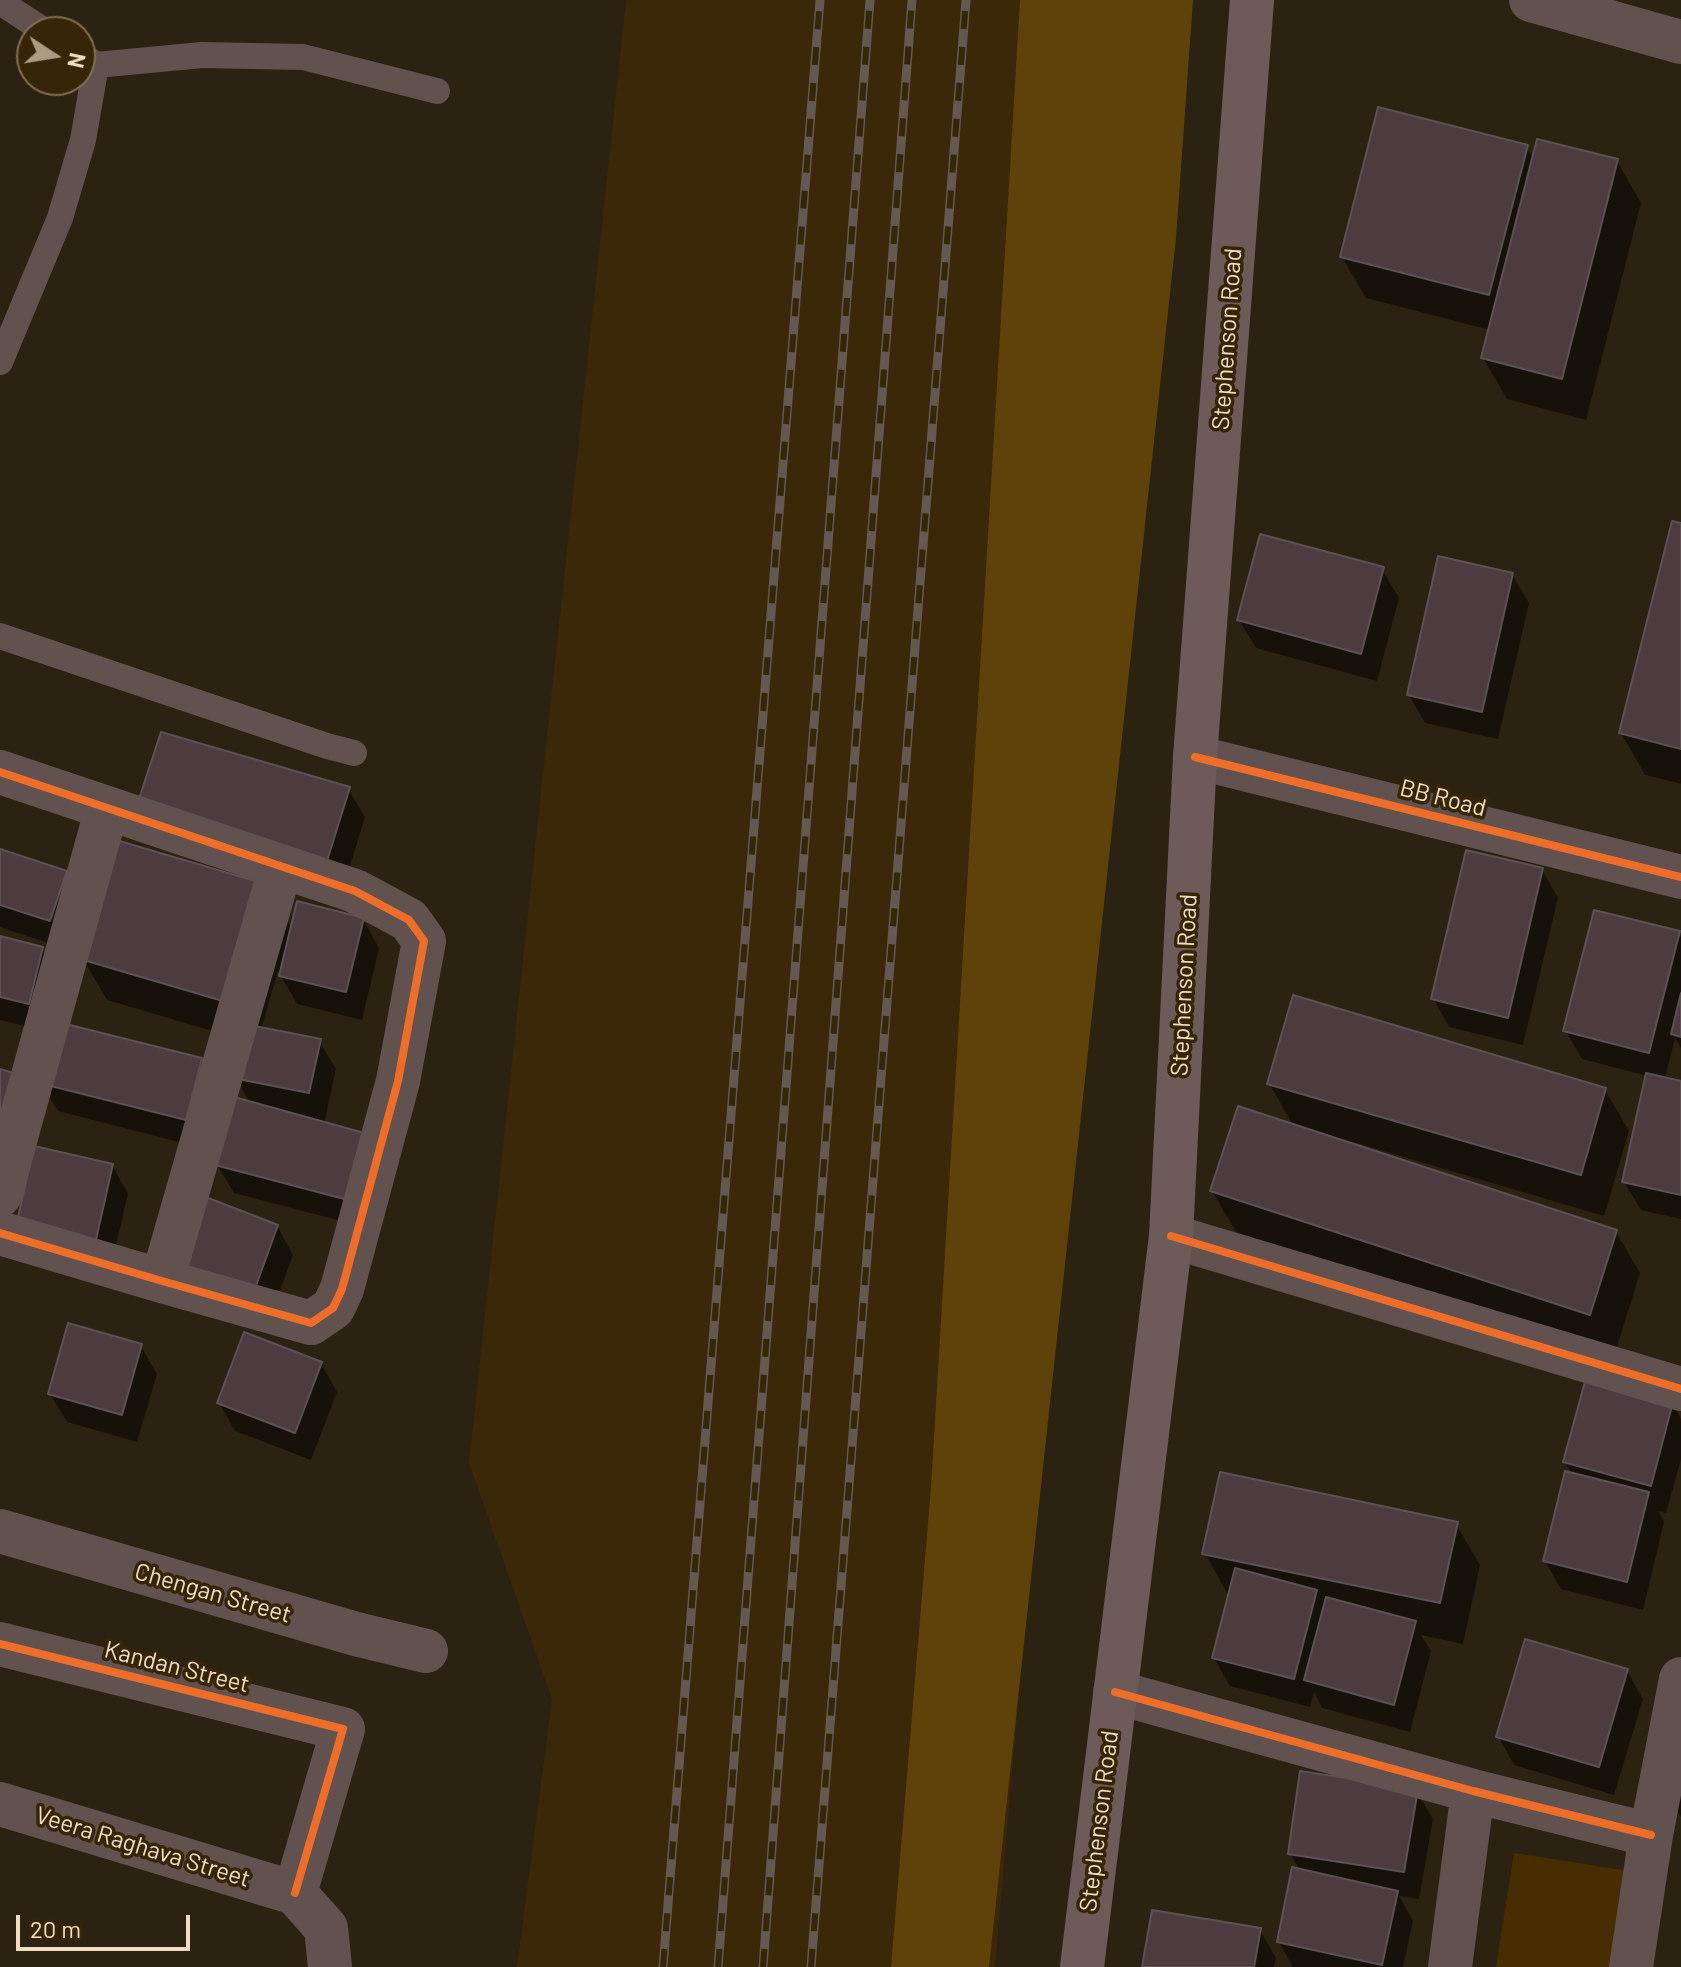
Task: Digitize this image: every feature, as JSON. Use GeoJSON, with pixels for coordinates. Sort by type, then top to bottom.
{"type":"FeatureCollection","features":[{"type":"Feature","properties":{"kind":"main road","name":"Stephenson Road"},"geometry":{"type":"LineString","coordinates":[[1082,1967],[1171,1236],[1195,757],[1252,0]]}},
{"type":"Feature","properties":{"kind":"street"},"geometry":{"type":"LineString","coordinates":[[1531,0],[1610,10],[1681,42]]}},
{"type":"Feature","properties":{"kind":"street","name":"BB Road"},"geometry":{"type":"LineString","coordinates":[[1195,757],[1681,877]]}},
{"type":"Feature","properties":{"kind":"street"},"geometry":{"type":"LineString","coordinates":[[0,772],[355,891],[409,920],[424,941],[398,1081],[342,1289],[333,1308],[311,1323],[0,1233]]}},
{"type":"Feature","properties":{"kind":"street"},"geometry":{"type":"LineString","coordinates":[[0,1195],[107,808]]}},
{"type":"Feature","properties":{"kind":"street"},"geometry":{"type":"LineString","coordinates":[[162,1281],[281,866]]}},
{"type":"Feature","properties":{"kind":"street"},"geometry":{"type":"LineString","coordinates":[[1171,1236],[1681,1389]]}},
{"type":"Feature","properties":{"kind":"street","name":"Chengan Street"},"geometry":{"type":"LineString","coordinates":[[0,1531],[356,1634],[426,1651]]}},
{"type":"Feature","properties":{"kind":"street","name":"Kandan Street"},"geometry":{"type":"LineString","coordinates":[[0,1644],[343,1729],[295,1893]]}},
{"type":"Feature","properties":{"kind":"street"},"geometry":{"type":"LineString","coordinates":[[1631,1967],[1651,1835],[1681,1679]]}},
{"type":"Feature","properties":{"kind":"street"},"geometry":{"type":"LineString","coordinates":[[1115,1692],[1473,1791],[1651,1835]]}},
{"type":"Feature","properties":{"kind":"street"},"geometry":{"type":"LineString","coordinates":[[1450,1967],[1473,1791]]}},
{"type":"Feature","properties":{"kind":"street","name":"Veera Raghava Street"},"geometry":{"type":"LineString","coordinates":[[0,1804],[295,1893]]}},
{"type":"Feature","properties":{"kind":"street"},"geometry":{"type":"LineString","coordinates":[[295,1893],[326,1928],[330,1967]]}},
{"type":"Feature","properties":{"kind":"lane"},"geometry":{"type":"LineString","coordinates":[[0,2],[21,16]]}},
{"type":"Feature","properties":{"kind":"lane"},"geometry":{"type":"LineString","coordinates":[[96,60],[202,55],[303,57],[437,91]]}},
{"type":"Feature","properties":{"kind":"lane"},"geometry":{"type":"LineString","coordinates":[[0,362],[60,218],[83,140],[86,96]]}},
{"type":"Feature","properties":{"kind":"lane"},"geometry":{"type":"LineString","coordinates":[[0,636],[354,753]]}},
{"type":"Feature","properties":{"kind":"shaded area"},"geometry":{"type":"Polygon","coordinates":[[[626,0],[1157,0],[1087,916],[995,1967],[517,1967],[552,1699],[469,1463],[626,0]]]}},
{"type":"Feature","properties":{"kind":"shaded area"},"geometry":{"type":"Polygon","coordinates":[[[1020,0],[1193,0],[1176,238],[989,1967],[891,1967],[931,1487],[1020,0]]]}},
{"type":"Feature","properties":{"kind":"shaded area"},"geometry":{"type":"Polygon","coordinates":[[[1514,1853],[1635,1872],[1620,1967],[1496,1967],[1514,1853]]]}},
{"type":"Feature","properties":{"kind":"building"},"geometry":{"type":"Polygon","coordinates":[[[1378,107],[1528,145],[1489,295],[1340,257],[1378,107]]]}},
{"type":"Feature","properties":{"kind":"building"},"geometry":{"type":"Polygon","coordinates":[[[1537,139],[1618,159],[1562,379],[1481,358],[1537,139]]]}},
{"type":"Feature","properties":{"kind":"building"},"geometry":{"type":"Polygon","coordinates":[[[1672,521],[1681,523],[1681,749],[1619,733],[1672,521]]]}},
{"type":"Feature","properties":{"kind":"building"},"geometry":{"type":"Polygon","coordinates":[[[1260,534],[1384,567],[1361,654],[1237,620],[1260,534]]]}},
{"type":"Feature","properties":{"kind":"building"},"geometry":{"type":"Polygon","coordinates":[[[1438,556],[1513,573],[1482,712],[1407,695],[1438,556]]]}},
{"type":"Feature","properties":{"kind":"building"},"geometry":{"type":"Polygon","coordinates":[[[161,732],[350,787],[327,861],[138,802],[161,732]]]}},
{"type":"Feature","properties":{"kind":"building"},"geometry":{"type":"Polygon","coordinates":[[[116,840],[269,885],[233,1004],[80,959],[116,840]]]}},
{"type":"Feature","properties":{"kind":"building"},"geometry":{"type":"Polygon","coordinates":[[[0,849],[67,871],[50,921],[0,905],[0,849]]]}},
{"type":"Feature","properties":{"kind":"building"},"geometry":{"type":"Polygon","coordinates":[[[1466,850],[1543,868],[1508,1018],[1431,999],[1466,850]]]}},
{"type":"Feature","properties":{"kind":"building"},"geometry":{"type":"Polygon","coordinates":[[[297,901],[364,918],[346,992],[279,976],[297,901]]]}},
{"type":"Feature","properties":{"kind":"building"},"geometry":{"type":"Polygon","coordinates":[[[1594,910],[1680,931],[1649,1053],[1563,1031],[1594,910]]]}},
{"type":"Feature","properties":{"kind":"building"},"geometry":{"type":"Polygon","coordinates":[[[0,936],[43,947],[29,1004],[0,997],[0,936]]]}},
{"type":"Feature","properties":{"kind":"building"},"geometry":{"type":"Polygon","coordinates":[[[1681,993],[1681,1037],[1671,1034],[1681,993]]]}},
{"type":"Feature","properties":{"kind":"building"},"geometry":{"type":"Polygon","coordinates":[[[1293,995],[1606,1088],[1581,1175],[1267,1084],[1293,995]]]}},
{"type":"Feature","properties":{"kind":"building"},"geometry":{"type":"Polygon","coordinates":[[[54,1021],[202,1058],[186,1120],[39,1083],[54,1021]]]}},
{"type":"Feature","properties":{"kind":"building"},"geometry":{"type":"Polygon","coordinates":[[[244,1024],[321,1039],[309,1093],[233,1078],[244,1024]]]}},
{"type":"Feature","properties":{"kind":"building"},"geometry":{"type":"Polygon","coordinates":[[[0,1069],[23,1076],[0,1154],[0,1069]]]}},
{"type":"Feature","properties":{"kind":"building"},"geometry":{"type":"Polygon","coordinates":[[[1646,1073],[1681,1081],[1681,1195],[1622,1182],[1646,1073]]]}},
{"type":"Feature","properties":{"kind":"building"},"geometry":{"type":"Polygon","coordinates":[[[234,1097],[368,1134],[352,1201],[215,1165],[234,1097]]]}},
{"type":"Feature","properties":{"kind":"building"},"geometry":{"type":"Polygon","coordinates":[[[1238,1106],[1617,1230],[1590,1315],[1210,1191],[1238,1106]]]}},
{"type":"Feature","properties":{"kind":"building"},"geometry":{"type":"Polygon","coordinates":[[[34,1146],[113,1164],[95,1244],[16,1226],[34,1146]]]}},
{"type":"Feature","properties":{"kind":"building"},"geometry":{"type":"Polygon","coordinates":[[[198,1194],[278,1225],[253,1294],[172,1263],[198,1194]]]}},
{"type":"Feature","properties":{"kind":"building"},"geometry":{"type":"Polygon","coordinates":[[[68,1323],[142,1344],[122,1415],[48,1394],[68,1323]]]}},
{"type":"Feature","properties":{"kind":"building"},"geometry":{"type":"Polygon","coordinates":[[[244,1332],[322,1362],[295,1433],[217,1403],[244,1332]]]}},
{"type":"Feature","properties":{"kind":"building"},"geometry":{"type":"Polygon","coordinates":[[[1586,1378],[1673,1402],[1651,1486],[1563,1462],[1586,1378]]]}},
{"type":"Feature","properties":{"kind":"building"},"geometry":{"type":"Polygon","coordinates":[[[1565,1471],[1649,1492],[1627,1582],[1543,1561],[1565,1471]]]}},
{"type":"Feature","properties":{"kind":"building"},"geometry":{"type":"Polygon","coordinates":[[[1220,1472],[1458,1522],[1440,1603],[1202,1554],[1220,1472]]]}},
{"type":"Feature","properties":{"kind":"building"},"geometry":{"type":"Polygon","coordinates":[[[1235,1568],[1317,1590],[1294,1679],[1212,1658],[1235,1568]]]}},
{"type":"Feature","properties":{"kind":"building"},"geometry":{"type":"Polygon","coordinates":[[[1326,1597],[1416,1621],[1394,1705],[1304,1680],[1326,1597]]]}},
{"type":"Feature","properties":{"kind":"building"},"geometry":{"type":"Polygon","coordinates":[[[1525,1639],[1628,1669],[1599,1767],[1496,1737],[1525,1639]]]}},
{"type":"Feature","properties":{"kind":"building"},"geometry":{"type":"Polygon","coordinates":[[[1300,1771],[1418,1789],[1404,1872],[1288,1854],[1300,1771]]]}},
{"type":"Feature","properties":{"kind":"building"},"geometry":{"type":"Polygon","coordinates":[[[1292,1867],[1398,1891],[1382,1965],[1277,1942],[1292,1867]]]}},
{"type":"Feature","properties":{"kind":"building"},"geometry":{"type":"Polygon","coordinates":[[[1152,1910],[1261,1928],[1254,1967],[1142,1967],[1152,1910]]]}},
{"type":"Feature","properties":{"kind":"railway"},"geometry":{"type":"LineString","coordinates":[[663,1967],[820,0]]}},
{"type":"Feature","properties":{"kind":"railway"},"geometry":{"type":"LineString","coordinates":[[718,1967],[870,0]]}},
{"type":"Feature","properties":{"kind":"railway"},"geometry":{"type":"LineString","coordinates":[[763,1967],[912,0]]}},
{"type":"Feature","properties":{"kind":"railway"},"geometry":{"type":"LineString","coordinates":[[811,1967],[966,0]]}},
{"type":"Feature","properties":{"kind":"cycle path"},"geometry":{"type":"LineString","coordinates":[[1195,757],[1681,877]]}},
{"type":"Feature","properties":{"kind":"cycle path"},"geometry":{"type":"LineString","coordinates":[[0,772],[355,891],[409,920],[424,941],[398,1081],[342,1289],[333,1308],[311,1323],[0,1233]]}},
{"type":"Feature","properties":{"kind":"cycle path"},"geometry":{"type":"LineString","coordinates":[[1171,1236],[1681,1389]]}},
{"type":"Feature","properties":{"kind":"cycle path"},"geometry":{"type":"LineString","coordinates":[[0,1644],[343,1729],[295,1893]]}},
{"type":"Feature","properties":{"kind":"cycle path"},"geometry":{"type":"LineString","coordinates":[[1115,1692],[1473,1791],[1651,1835]]}}]}
